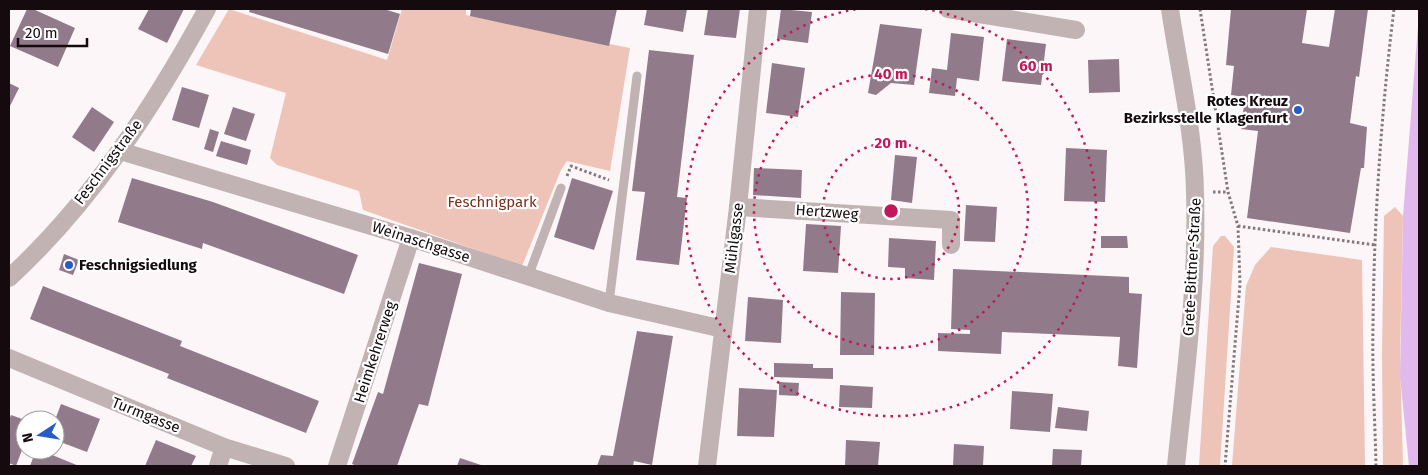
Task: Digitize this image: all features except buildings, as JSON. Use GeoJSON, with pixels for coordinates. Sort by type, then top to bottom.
{"type":"FeatureCollection","features":[{"type":"Feature","properties":{"kind":"street","name":"Feschnigstraße"},"geometry":{"type":"LineString","coordinates":[[9,278],[64,220],[120,151],[207,9]]}},
{"type":"Feature","properties":{"kind":"street","name":"Mühlgasse"},"geometry":{"type":"LineString","coordinates":[[707,466],[738,207],[758,9]]}},
{"type":"Feature","properties":{"kind":"street"},"geometry":{"type":"LineString","coordinates":[[948,9],[1076,30]]}},
{"type":"Feature","properties":{"kind":"street","name":"Grete-Bittner-Straße"},"geometry":{"type":"LineString","coordinates":[[1170,9],[1189,128],[1195,192],[1195,248],[1190,330],[1176,466]]}},
{"type":"Feature","properties":{"kind":"street","name":"Weinaschgasse"},"geometry":{"type":"LineString","coordinates":[[120,151],[411,238],[609,303],[723,329]]}},
{"type":"Feature","properties":{"kind":"street","name":"Hertzweg"},"geometry":{"type":"LineString","coordinates":[[738,207],[950,220],[951,245]]}},
{"type":"Feature","properties":{"kind":"street","name":"Heimkehrerweg"},"geometry":{"type":"LineString","coordinates":[[337,466],[411,238]]}},
{"type":"Feature","properties":{"kind":"street","name":"Turmgasse"},"geometry":{"type":"LineString","coordinates":[[9,358],[224,447],[286,466]]}},
{"type":"Feature","properties":{"kind":"street"},"geometry":{"type":"LineString","coordinates":[[218,466],[224,447]]}},
{"type":"Feature","properties":{"kind":"lane"},"geometry":{"type":"LineString","coordinates":[[609,303],[637,76]]}},
{"type":"Feature","properties":{"kind":"lane"},"geometry":{"type":"LineString","coordinates":[[528,277],[561,188]]}},
{"type":"Feature","properties":{"kind":"path"},"geometry":{"type":"LineString","coordinates":[[1200,9],[1227,183],[1238,226],[1240,284],[1225,466]]}},
{"type":"Feature","properties":{"kind":"path"},"geometry":{"type":"LineString","coordinates":[[1376,466],[1373,327],[1375,245],[1383,96],[1394,9]]}},
{"type":"Feature","properties":{"kind":"path"},"geometry":{"type":"LineString","coordinates":[[561,188],[571,166],[624,185]]}},
{"type":"Feature","properties":{"kind":"path"},"geometry":{"type":"LineString","coordinates":[[1238,226],[1375,245]]}},
{"type":"Feature","properties":{"kind":"green space","name":"Feschnigpark"},"geometry":{"type":"Polygon","coordinates":[[[229,9],[387,60],[402,9],[466,9],[466,15],[630,48],[610,171],[567,161],[561,170],[522,266],[363,210],[359,191],[277,165],[270,158],[286,93],[196,65],[229,9]]]}},
{"type":"Feature","properties":{"kind":"green space"},"geometry":{"type":"Polygon","coordinates":[[[1395,207],[1403,216],[1400,355],[1403,466],[1383,466],[1384,216],[1395,207]]]}},
{"type":"Feature","properties":{"kind":"green space"},"geometry":{"type":"Polygon","coordinates":[[[1221,236],[1225,236],[1234,247],[1220,466],[1199,466],[1213,246],[1221,236]]]}},
{"type":"Feature","properties":{"kind":"green space"},"geometry":{"type":"Polygon","coordinates":[[[1271,247],[1362,260],[1365,466],[1232,466],[1246,286],[1255,265],[1271,247]]]}},
{"type":"Feature","properties":{"kind":"shaded area"},"geometry":{"type":"Polygon","coordinates":[[[1419,13],[1419,466],[1409,466],[1400,376],[1403,216],[1419,13]]]}},
{"type":"Feature","properties":{"kind":"place","name":"Rotes Kreuz Bezirksstelle Klagenfurt"},"geometry":{"type":"Point","coordinates":[1298,110]}},
{"type":"Feature","properties":{"kind":"place","name":"Feschnigsiedlung"},"geometry":{"type":"Point","coordinates":[69,265]}}]}
